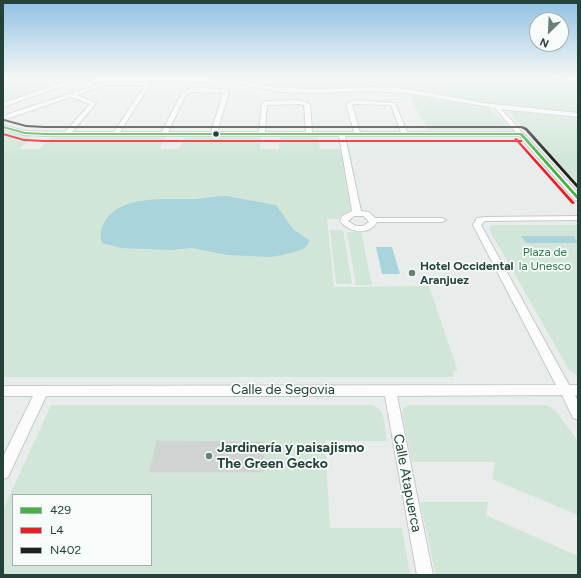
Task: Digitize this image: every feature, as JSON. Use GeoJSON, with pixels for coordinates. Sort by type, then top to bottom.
{"type":"FeatureCollection","features":[{"type":"Feature","properties":{"kind":"street"},"geometry":{"type":"LineString","coordinates":[[3,118],[44,104]]}},
{"type":"Feature","properties":{"kind":"street"},"geometry":{"type":"LineString","coordinates":[[67,134],[93,104]]}},
{"type":"Feature","properties":{"kind":"street"},"geometry":{"type":"LineString","coordinates":[[116,134],[135,104]]}},
{"type":"Feature","properties":{"kind":"street"},"geometry":{"type":"LineString","coordinates":[[164,134],[179,104]]}},
{"type":"Feature","properties":{"kind":"street"},"geometry":{"type":"LineString","coordinates":[[213,134],[223,104]]}},
{"type":"Feature","properties":{"kind":"street"},"geometry":{"type":"LineString","coordinates":[[262,134],[264,104]]}},
{"type":"Feature","properties":{"kind":"street"},"geometry":{"type":"LineString","coordinates":[[307,104],[309,135]]}},
{"type":"Feature","properties":{"kind":"street"},"geometry":{"type":"LineString","coordinates":[[349,104],[358,135]]}},
{"type":"Feature","properties":{"kind":"street"},"geometry":{"type":"LineString","coordinates":[[393,104],[405,134]]}},
{"type":"Feature","properties":{"kind":"street"},"geometry":{"type":"LineString","coordinates":[[484,104],[578,115]]}},
{"type":"Feature","properties":{"kind":"street"},"geometry":{"type":"LineString","coordinates":[[496,106],[578,198]]}},
{"type":"Feature","properties":{"kind":"street"},"geometry":{"type":"LineString","coordinates":[[3,127],[25,133],[67,134],[521,134]]}},
{"type":"Feature","properties":{"kind":"street"},"geometry":{"type":"LineString","coordinates":[[342,135],[358,213]]}},
{"type":"Feature","properties":{"kind":"street"},"geometry":{"type":"LineString","coordinates":[[373,220],[371,226],[366,228],[354,228],[346,224],[345,218],[348,215],[358,213],[366,214],[373,220],[442,220]]}},
{"type":"Feature","properties":{"kind":"street"},"geometry":{"type":"LineString","coordinates":[[578,218],[485,219],[480,220],[477,225],[564,390],[578,410]]}},
{"type":"Feature","properties":{"kind":"street","name":"Calle Atapuerca"},"geometry":{"type":"LineString","coordinates":[[390,390],[425,575]]}},
{"type":"Feature","properties":{"kind":"street"},"geometry":{"type":"LineString","coordinates":[[564,390],[578,390]]}},
{"type":"Feature","properties":{"kind":"street","name":"Calle de Segovia"},"geometry":{"type":"LineString","coordinates":[[3,391],[564,390]]}},
{"type":"Feature","properties":{"kind":"street"},"geometry":{"type":"LineString","coordinates":[[3,472],[42,391]]}},
{"type":"Feature","properties":{"kind":"green space"},"geometry":{"type":"Polygon","coordinates":[[[414,104],[463,104],[490,109],[512,130],[428,130],[414,104]]]}},
{"type":"Feature","properties":{"kind":"green space"},"geometry":{"type":"Polygon","coordinates":[[[497,104],[578,104],[578,113],[497,104]]]}},
{"type":"Feature","properties":{"kind":"green space"},"geometry":{"type":"Polygon","coordinates":[[[512,111],[578,119],[578,187],[509,112],[512,111]]]}},
{"type":"Feature","properties":{"kind":"green space"},"geometry":{"type":"Polygon","coordinates":[[[5,132],[32,137],[19,149],[39,149],[51,137],[165,137],[160,149],[179,149],[185,137],[261,137],[260,149],[279,149],[280,137],[318,137],[320,149],[340,149],[350,208],[350,210],[340,216],[339,219],[327,219],[334,287],[429,286],[458,371],[453,371],[454,377],[3,377],[3,133],[5,132]]]}},
{"type":"Feature","properties":{"kind":"green space","name":"Plaza de la Unesco"},"geometry":{"type":"Polygon","coordinates":[[[578,225],[578,376],[569,370],[489,229],[490,226],[578,225]]]}},
{"type":"Feature","properties":{"kind":"green space"},"geometry":{"type":"Polygon","coordinates":[[[330,230],[343,230],[352,284],[336,284],[330,230]]]}},
{"type":"Feature","properties":{"kind":"green space"},"geometry":{"type":"Polygon","coordinates":[[[347,232],[361,232],[372,285],[356,285],[347,232]]]}},
{"type":"Feature","properties":{"kind":"green space"},"geometry":{"type":"Polygon","coordinates":[[[51,405],[372,405],[380,410],[384,420],[387,441],[325,441],[330,528],[402,528],[410,575],[3,575],[3,510],[51,405]]]}},
{"type":"Feature","properties":{"kind":"green space"},"geometry":{"type":"Polygon","coordinates":[[[409,405],[545,405],[550,407],[556,411],[578,441],[578,515],[492,479],[495,462],[412,462],[402,413],[403,408],[409,405]]]}},
{"type":"Feature","properties":{"kind":"green space"},"geometry":{"type":"Polygon","coordinates":[[[420,502],[488,502],[486,515],[578,556],[578,575],[436,575],[420,502]]]}},
{"type":"Feature","properties":{"kind":"water"},"geometry":{"type":"Polygon","coordinates":[[[226,196],[276,205],[293,229],[309,240],[308,244],[303,249],[272,257],[227,255],[192,248],[171,250],[121,248],[102,243],[101,233],[104,223],[111,214],[121,207],[145,200],[195,199],[226,196]]]}},
{"type":"Feature","properties":{"kind":"water"},"geometry":{"type":"Polygon","coordinates":[[[521,236],[573,236],[578,243],[526,243],[521,236]]]}},
{"type":"Feature","properties":{"kind":"water"},"geometry":{"type":"Polygon","coordinates":[[[376,247],[392,247],[400,274],[382,274],[376,247]]]}},
{"type":"Feature","properties":{"kind":"building","name":"Jardinería y paisajismo The Green Gecko"},"geometry":{"type":"Polygon","coordinates":[[[157,441],[264,442],[263,472],[150,472],[157,441]]]}},
{"type":"Feature","properties":{"kind":"transit line","name":"N402"},"geometry":{"type":"LineString","coordinates":[[5,120],[26,126],[44,127],[522,127],[526,129],[578,187]]}},
{"type":"Feature","properties":{"kind":"transit line","name":"429"},"geometry":{"type":"LineString","coordinates":[[3,127],[25,133],[44,134],[521,134]]}},
{"type":"Feature","properties":{"kind":"transit line","name":"L4"},"geometry":{"type":"LineString","coordinates":[[3,134],[24,140],[44,141],[521,141]]}},
{"type":"Feature","properties":{"kind":"transit line","name":"429"},"geometry":{"type":"LineString","coordinates":[[521,134],[578,198]]}},
{"type":"Feature","properties":{"kind":"transit line","name":"L4"},"geometry":{"type":"LineString","coordinates":[[516,139],[573,203]]}},
{"type":"Feature","properties":{"kind":"place","name":"Hotel Occidental Aranjuez"},"geometry":{"type":"Point","coordinates":[412,273]}},
{"type":"Feature","properties":{"kind":"place","name":"Jardinería y paisajismo The Green Gecko"},"geometry":{"type":"Point","coordinates":[209,456]}}]}
